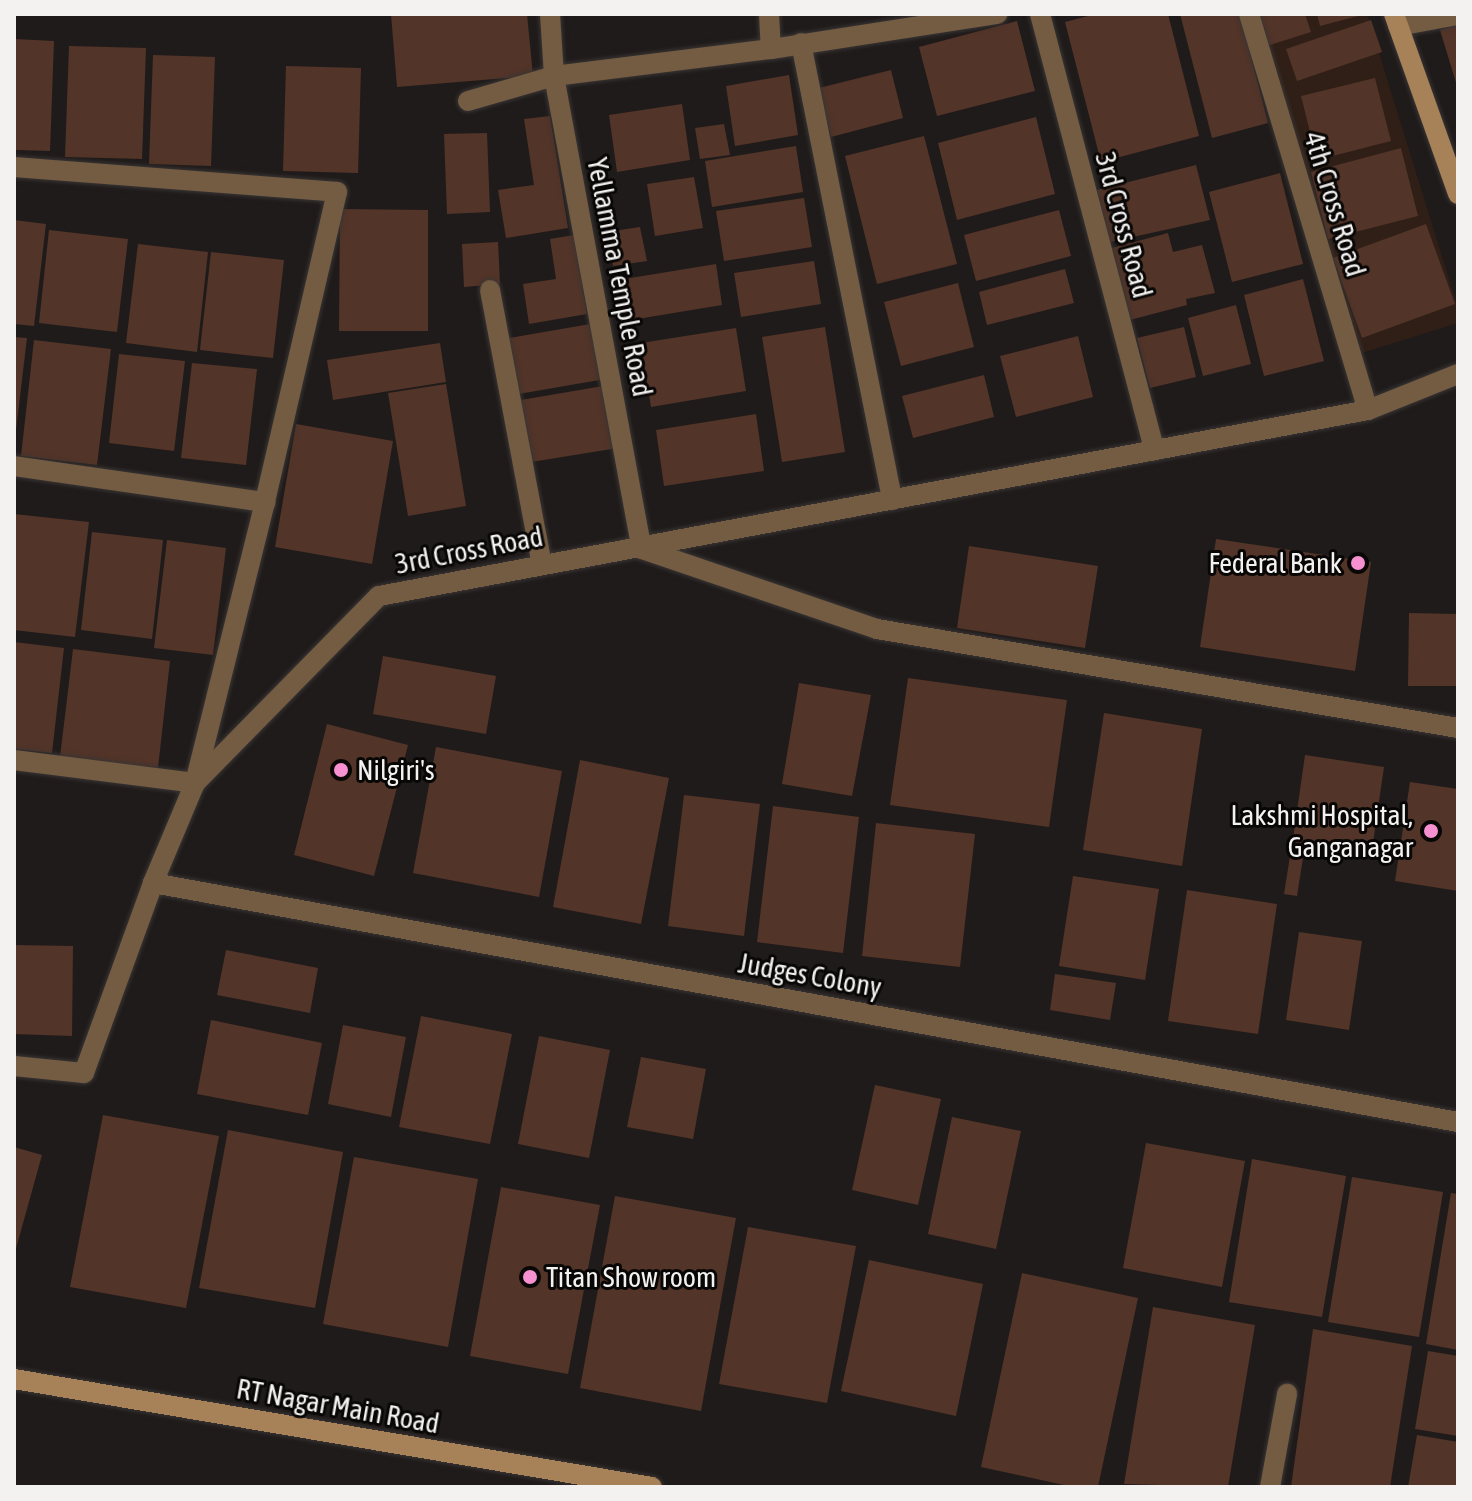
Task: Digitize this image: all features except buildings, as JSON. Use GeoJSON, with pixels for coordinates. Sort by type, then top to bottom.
{"type":"FeatureCollection","features":[{"type":"Feature","properties":{"kind":"street","name":"Yellamma Temple Road"},"geometry":{"type":"LineString","coordinates":[[550,14],[554,76],[642,549]]}},
{"type":"Feature","properties":{"kind":"street"},"geometry":{"type":"LineString","coordinates":[[769,14],[771,49]]}},
{"type":"Feature","properties":{"kind":"street","name":"3rd Cross Road"},"geometry":{"type":"LineString","coordinates":[[1040,14],[1154,450]]}},
{"type":"Feature","properties":{"kind":"street","name":"4th Cross Road"},"geometry":{"type":"LineString","coordinates":[[1249,14],[1368,410]]}},
{"type":"Feature","properties":{"kind":"street"},"geometry":{"type":"LineString","coordinates":[[468,101],[554,76],[771,49],[991,15]]}},
{"type":"Feature","properties":{"kind":"street"},"geometry":{"type":"LineString","coordinates":[[1458,15],[1396,20],[1458,194]]}},
{"type":"Feature","properties":{"kind":"street"},"geometry":{"type":"LineString","coordinates":[[801,43],[892,500]]}},
{"type":"Feature","properties":{"kind":"street"},"geometry":{"type":"LineString","coordinates":[[14,167],[337,192],[265,502],[195,783],[14,760]]}},
{"type":"Feature","properties":{"kind":"street"},"geometry":{"type":"LineString","coordinates":[[490,290],[542,564]]}},
{"type":"Feature","properties":{"kind":"street","name":"3rd Cross Road"},"geometry":{"type":"LineString","coordinates":[[14,1066],[84,1073],[153,883],[195,783],[379,596],[542,564],[642,549],[1368,410],[1458,374]]}},
{"type":"Feature","properties":{"kind":"street"},"geometry":{"type":"LineString","coordinates":[[14,466],[265,502]]}},
{"type":"Feature","properties":{"kind":"street"},"geometry":{"type":"LineString","coordinates":[[642,549],[877,629],[1458,728]]}},
{"type":"Feature","properties":{"kind":"street","name":"Judges Colony"},"geometry":{"type":"LineString","coordinates":[[153,883],[1458,1122]]}},
{"type":"Feature","properties":{"kind":"street","name":"RT Nagar Main Road"},"geometry":{"type":"LineString","coordinates":[[14,1379],[652,1487]]}},
{"type":"Feature","properties":{"kind":"street"},"geometry":{"type":"LineString","coordinates":[[1270,1487],[1287,1394]]}},
{"type":"Feature","properties":{"kind":"shaded area"},"geometry":{"type":"Polygon","coordinates":[[[1258,14],[1367,14],[1458,308],[1458,323],[1362,353],[1258,14]]]}},
{"type":"Feature","properties":{"kind":"place","name":"Federal Bank"},"geometry":{"type":"Point","coordinates":[1358,563]}},
{"type":"Feature","properties":{"kind":"place","name":"Nilgiri's"},"geometry":{"type":"Point","coordinates":[341,770]}},
{"type":"Feature","properties":{"kind":"place","name":"Lakshmi Hospital, Ganganagar"},"geometry":{"type":"Point","coordinates":[1431,831]}},
{"type":"Feature","properties":{"kind":"place","name":"Titan Show room"},"geometry":{"type":"Point","coordinates":[530,1277]}}]}
